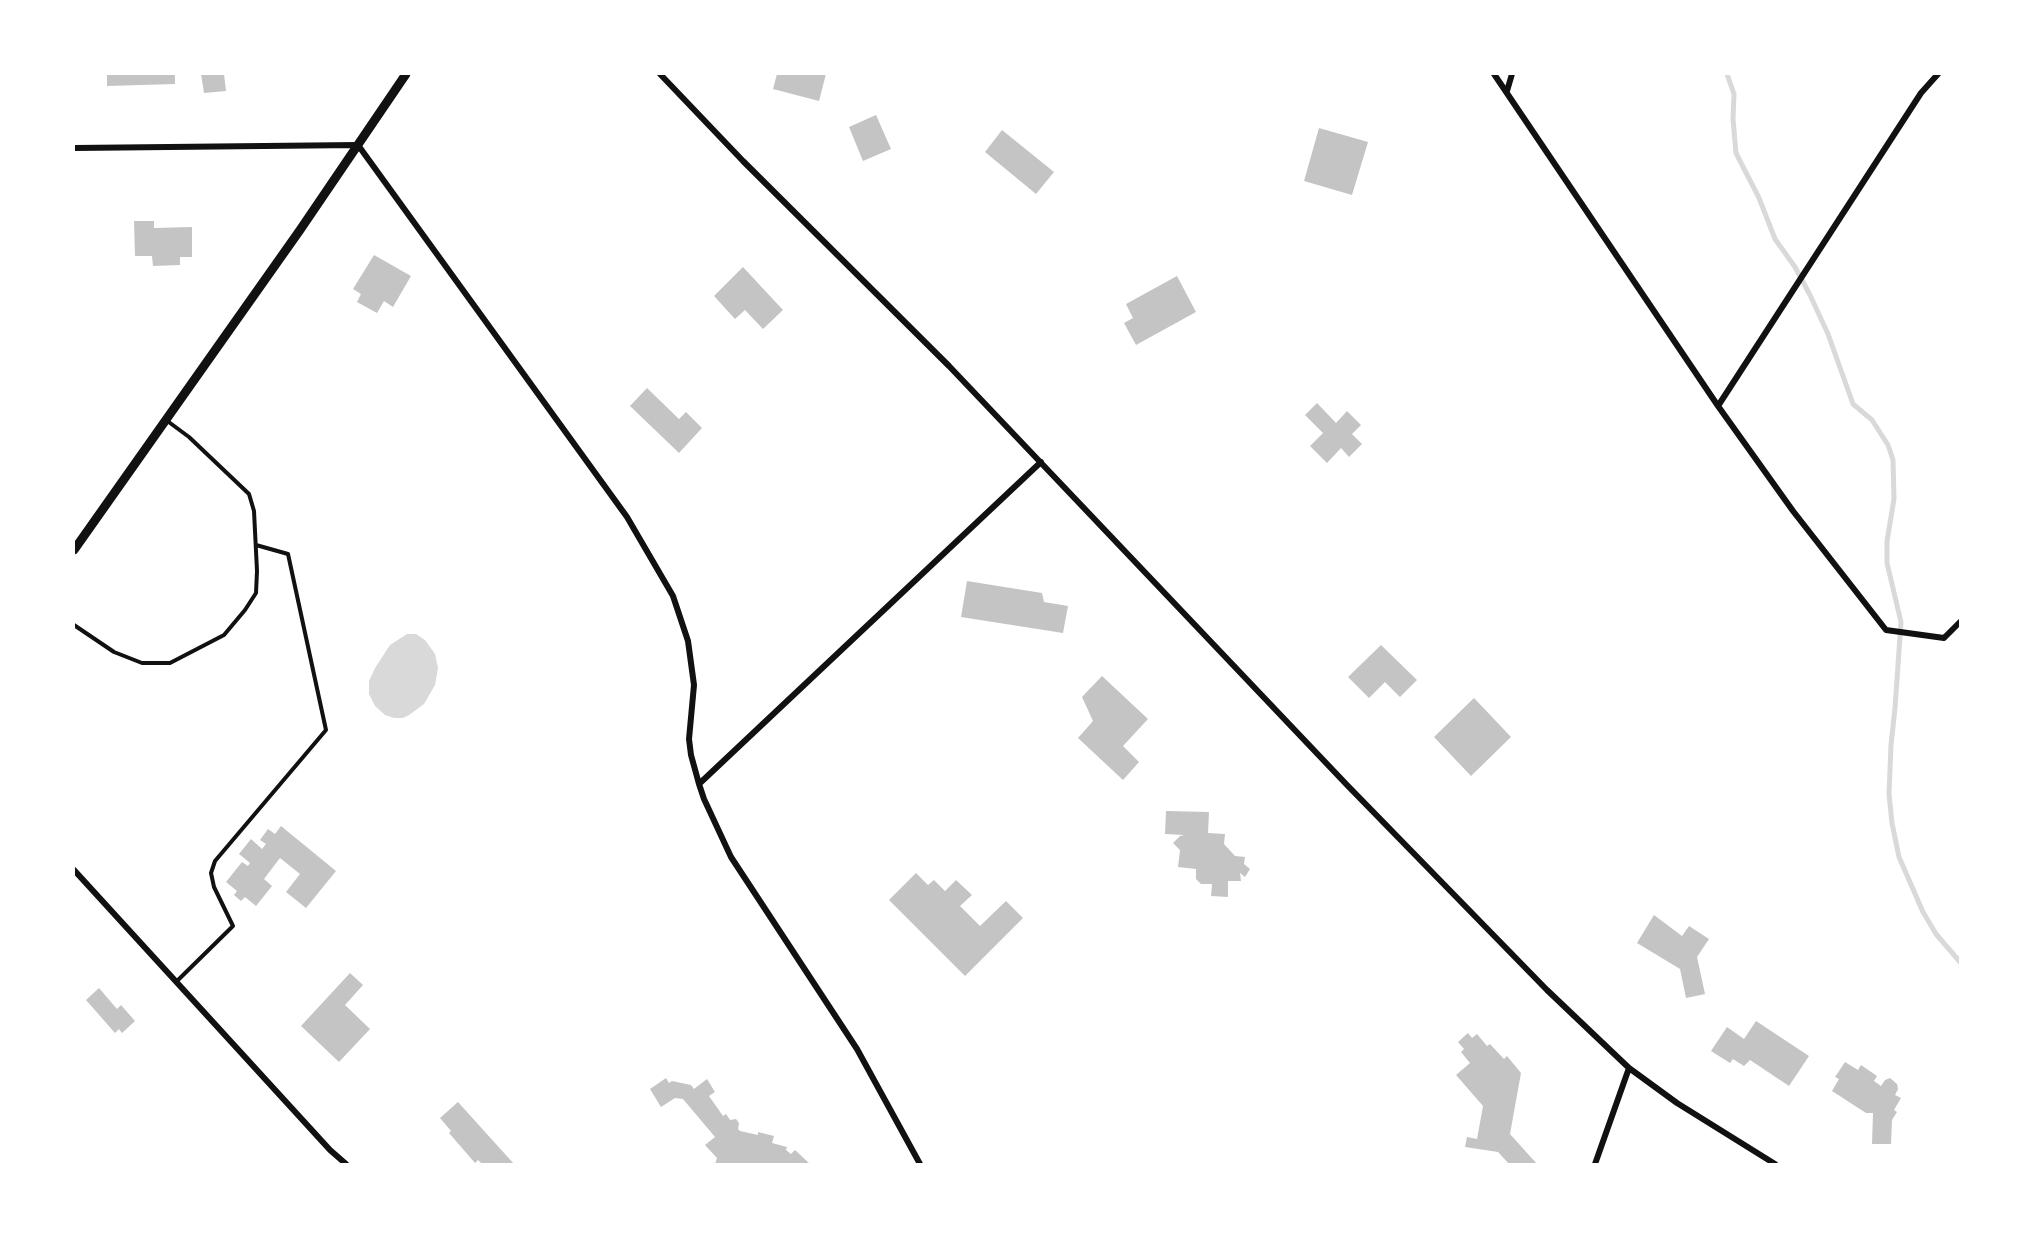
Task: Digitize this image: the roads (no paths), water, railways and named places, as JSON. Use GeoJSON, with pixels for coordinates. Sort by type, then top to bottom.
{"type":"FeatureCollection","features":[{"type":"Feature","properties":{"kind":"street"},"geometry":{"type":"LineString","coordinates":[[74,550],[406,74]]}},
{"type":"Feature","properties":{"kind":"street"},"geometry":{"type":"LineString","coordinates":[[660,74],[743,161],[949,366],[1347,785],[1547,990],[1629,1068],[1677,1103],[1775,1164]]}},
{"type":"Feature","properties":{"kind":"street"},"geometry":{"type":"LineString","coordinates":[[1494,74],[1718,406],[1793,511],[1886,630],[1944,638],[1960,622]]}},
{"type":"Feature","properties":{"kind":"street"},"geometry":{"type":"LineString","coordinates":[[1507,91],[1512,74]]}},
{"type":"Feature","properties":{"kind":"street"},"geometry":{"type":"LineString","coordinates":[[1718,406],[1921,93],[1938,74]]}},
{"type":"Feature","properties":{"kind":"street"},"geometry":{"type":"LineString","coordinates":[[74,148],[358,145]]}},
{"type":"Feature","properties":{"kind":"street"},"geometry":{"type":"LineString","coordinates":[[358,145],[627,517],[673,596],[688,640],[694,685],[689,739],[691,755],[704,799],[730,857],[857,1049],[920,1164]]}},
{"type":"Feature","properties":{"kind":"street"},"geometry":{"type":"LineString","coordinates":[[699,784],[1041,462]]}},
{"type":"Feature","properties":{"kind":"street"},"geometry":{"type":"LineString","coordinates":[[74,870],[330,1150],[346,1164]]}},
{"type":"Feature","properties":{"kind":"street"},"geometry":{"type":"LineString","coordinates":[[1595,1164],[1629,1068]]}},
{"type":"Feature","properties":{"kind":"lane"},"geometry":{"type":"LineString","coordinates":[[74,625],[114,652],[142,663],[170,663],[224,635],[256,593],[254,511],[249,494],[202,449],[165,419]]}},
{"type":"Feature","properties":{"kind":"lane"},"geometry":{"type":"LineString","coordinates":[[176,982],[233,926],[214,887],[210,873],[216,861],[326,730],[288,554],[256,545]]}},
{"type":"Feature","properties":{"kind":"waterway"},"geometry":{"type":"LineString","coordinates":[[1727,74],[1734,94],[1733,119],[1736,153],[1759,198],[1775,239],[1795,267],[1810,295],[1828,334],[1853,404],[1872,420],[1888,445],[1893,460],[1894,499],[1887,541],[1887,563],[1901,622],[1891,745],[1889,794],[1892,823],[1899,857],[1923,912],[1936,934],[1960,962]]}}]}
